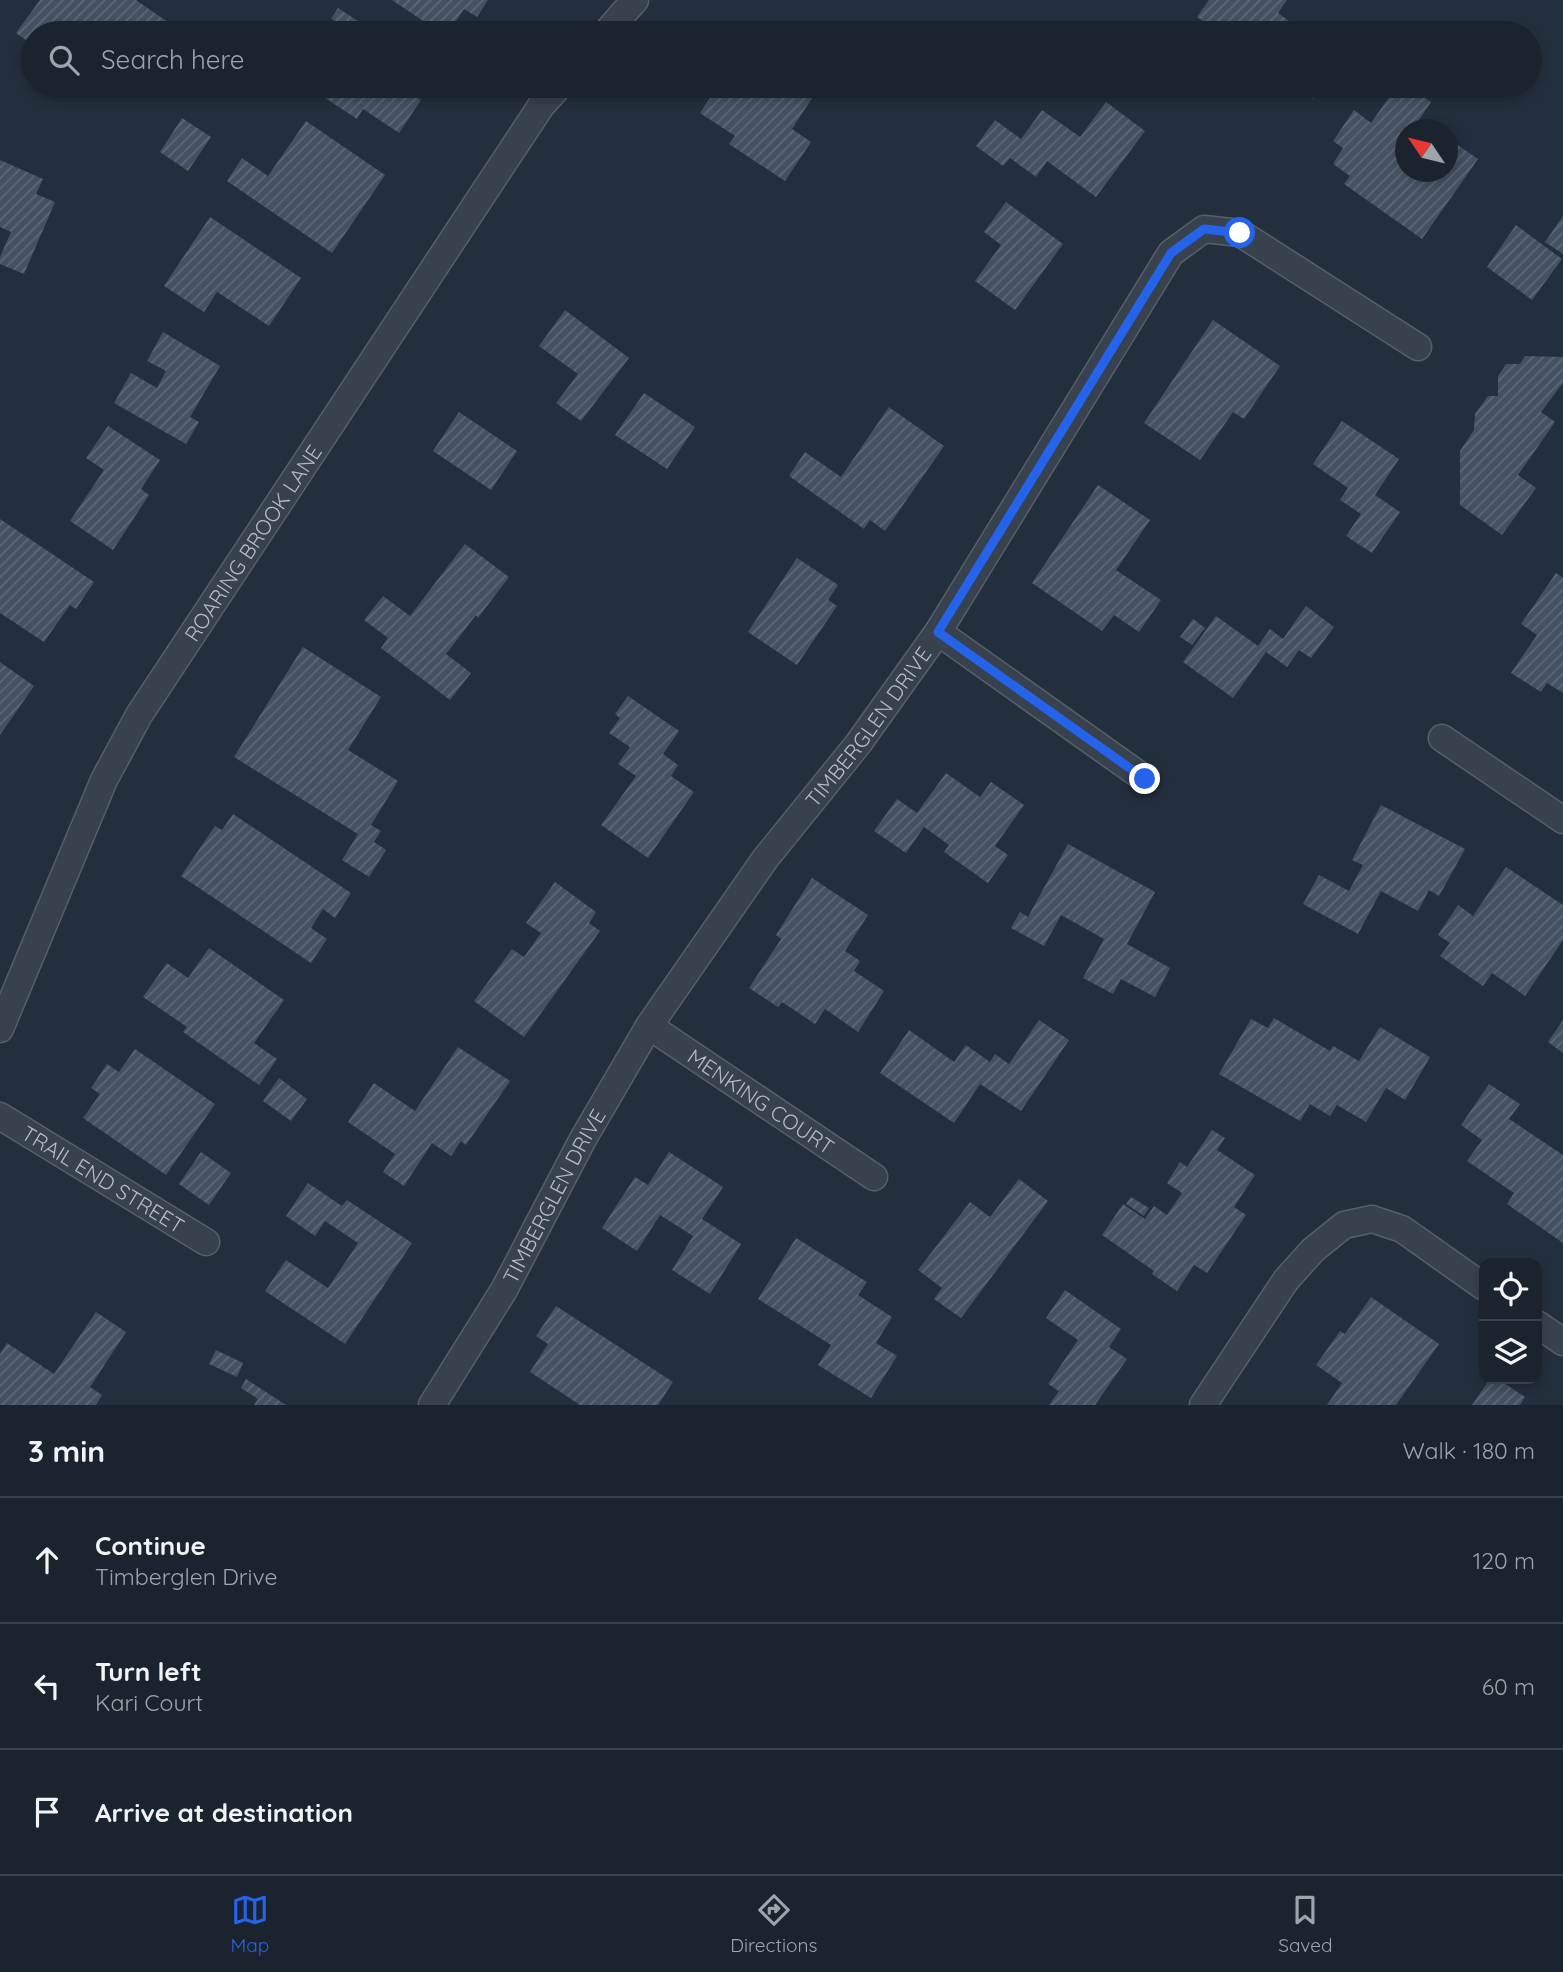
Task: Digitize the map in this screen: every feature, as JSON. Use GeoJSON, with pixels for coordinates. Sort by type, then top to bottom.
{"type":"FeatureCollection","features":[{"type":"Feature","properties":{"kind":"street"},"geometry":{"type":"LineString","coordinates":[[617,21],[635,0]]}},
{"type":"Feature","properties":{"kind":"street","name":"ROARING BROOK LANE"},"geometry":{"type":"LineString","coordinates":[[0,1029],[104,780],[139,715],[548,98]]}},
{"type":"Feature","properties":{"kind":"street","name":"TIMBERGLEN DRIVE"},"geometry":{"type":"LineString","coordinates":[[432,1405],[505,1290],[583,1139],[649,1026],[765,859],[858,744],[938,632],[1171,253],[1204,229],[1240,233],[1418,347]]}},
{"type":"Feature","properties":{"kind":"street"},"geometry":{"type":"LineString","coordinates":[[938,632],[1145,779]]}},
{"type":"Feature","properties":{"kind":"street"},"geometry":{"type":"LineString","coordinates":[[1442,738],[1563,820]]}},
{"type":"Feature","properties":{"kind":"street","name":"MENKING COURT"},"geometry":{"type":"LineString","coordinates":[[649,1026],[874,1177]]}},
{"type":"Feature","properties":{"kind":"street","name":"TRAIL END STREET"},"geometry":{"type":"LineString","coordinates":[[0,1116],[206,1242]]}},
{"type":"Feature","properties":{"kind":"street"},"geometry":{"type":"LineString","coordinates":[[1203,1405],[1286,1280],[1313,1250],[1343,1225],[1372,1219],[1402,1229],[1479,1283]]}},
{"type":"Feature","properties":{"kind":"street"},"geometry":{"type":"LineString","coordinates":[[1542,1327],[1563,1342]]}},
{"type":"Feature","properties":{"kind":"building"},"geometry":{"type":"Polygon","coordinates":[[[40,0],[136,0],[166,21],[25,21],[40,0]]]}},
{"type":"Feature","properties":{"kind":"building"},"geometry":{"type":"Polygon","coordinates":[[[392,0],[488,0],[477,17],[464,9],[456,21],[423,21],[392,0]]]}},
{"type":"Feature","properties":{"kind":"building"},"geometry":{"type":"Polygon","coordinates":[[[1209,0],[1287,0],[1278,13],[1289,21],[1203,21],[1197,17],[1209,0]]]}},
{"type":"Feature","properties":{"kind":"building"},"geometry":{"type":"Polygon","coordinates":[[[338,8],[358,21],[335,21],[331,19],[338,8]]]}},
{"type":"Feature","properties":{"kind":"building"},"geometry":{"type":"Polygon","coordinates":[[[325,98],[421,100],[399,133],[363,109],[357,119],[325,98]]]}},
{"type":"Feature","properties":{"kind":"building"},"geometry":{"type":"Polygon","coordinates":[[[710,98],[812,98],[792,129],[811,142],[785,181],[729,144],[735,136],[700,113],[710,98]]]}},
{"type":"Feature","properties":{"kind":"building"},"geometry":{"type":"Polygon","coordinates":[[[1389,98],[1425,98],[1431,102],[1419,119],[1395,119],[1395,182],[1458,182],[1458,145],[1478,159],[1422,239],[1344,184],[1350,176],[1333,164],[1343,148],[1333,141],[1354,110],[1371,123],[1389,98]]]}},
{"type":"Feature","properties":{"kind":"building"},"geometry":{"type":"Polygon","coordinates":[[[1106,102],[1145,131],[1096,197],[1047,161],[1036,177],[1010,158],[1003,166],[976,146],[995,120],[1021,139],[1042,110],[1080,137],[1106,102]]]}},
{"type":"Feature","properties":{"kind":"building"},"geometry":{"type":"Polygon","coordinates":[[[182,118],[211,137],[188,171],[160,152],[182,118]]]}},
{"type":"Feature","properties":{"kind":"building"},"geometry":{"type":"Polygon","coordinates":[[[306,121],[385,175],[332,253],[227,181],[242,158],[268,176],[306,121]]]}},
{"type":"Feature","properties":{"kind":"building"},"geometry":{"type":"Polygon","coordinates":[[[0,160],[43,179],[36,194],[55,202],[24,274],[0,264],[0,257],[11,232],[0,227],[0,160]]]}},
{"type":"Feature","properties":{"kind":"building"},"geometry":{"type":"Polygon","coordinates":[[[1006,202],[1063,244],[1015,310],[975,281],[1001,245],[984,232],[1006,202]]]}},
{"type":"Feature","properties":{"kind":"building"},"geometry":{"type":"Polygon","coordinates":[[[1563,216],[1563,254],[1545,242],[1563,216]]]}},
{"type":"Feature","properties":{"kind":"building"},"geometry":{"type":"Polygon","coordinates":[[[210,217],[301,278],[269,326],[217,292],[204,312],[164,286],[210,217]]]}},
{"type":"Feature","properties":{"kind":"building"},"geometry":{"type":"Polygon","coordinates":[[[1516,225],[1562,259],[1532,300],[1487,267],[1516,225]]]}},
{"type":"Feature","properties":{"kind":"building"},"geometry":{"type":"Polygon","coordinates":[[[565,310],[629,358],[581,421],[556,403],[578,374],[539,346],[565,310]]]}},
{"type":"Feature","properties":{"kind":"building"},"geometry":{"type":"Polygon","coordinates":[[[1213,320],[1280,366],[1244,419],[1233,412],[1200,460],[1144,423],[1213,320]]]}},
{"type":"Feature","properties":{"kind":"building"},"geometry":{"type":"Polygon","coordinates":[[[163,332],[220,366],[190,417],[199,422],[186,444],[114,403],[131,373],[157,388],[166,371],[147,361],[163,332]]]}},
{"type":"Feature","properties":{"kind":"building"},"geometry":{"type":"Polygon","coordinates":[[[1525,356],[1563,357],[1563,383],[1541,412],[1555,422],[1518,475],[1536,488],[1502,535],[1460,505],[1460,451],[1474,430],[1475,414],[1488,396],[1498,396],[1498,376],[1506,364],[1520,364],[1525,356]]]}},
{"type":"Feature","properties":{"kind":"building"},"geometry":{"type":"Polygon","coordinates":[[[644,393],[695,427],[667,469],[615,435],[644,393]]]}},
{"type":"Feature","properties":{"kind":"building"},"geometry":{"type":"Polygon","coordinates":[[[889,407],[944,446],[885,531],[870,520],[864,529],[789,476],[805,452],[841,477],[889,407]]]}},
{"type":"Feature","properties":{"kind":"building"},"geometry":{"type":"Polygon","coordinates":[[[459,412],[517,451],[491,490],[433,451],[459,412]]]}},
{"type":"Feature","properties":{"kind":"building"},"geometry":{"type":"Polygon","coordinates":[[[1342,421],[1399,459],[1375,495],[1400,512],[1372,553],[1346,536],[1361,514],[1340,500],[1348,488],[1313,464],[1342,421]]]}},
{"type":"Feature","properties":{"kind":"building"},"geometry":{"type":"Polygon","coordinates":[[[108,426],[160,460],[141,489],[149,495],[113,550],[70,521],[104,470],[86,458],[108,426]]]}},
{"type":"Feature","properties":{"kind":"building"},"geometry":{"type":"Polygon","coordinates":[[[1098,485],[1150,520],[1116,570],[1161,600],[1139,632],[1114,615],[1102,631],[1032,583],[1098,485]]]}},
{"type":"Feature","properties":{"kind":"building"},"geometry":{"type":"Polygon","coordinates":[[[0,519],[94,582],[76,609],[70,605],[44,642],[0,613],[0,519]]]}},
{"type":"Feature","properties":{"kind":"building"},"geometry":{"type":"Polygon","coordinates":[[[465,544],[509,577],[446,654],[471,673],[450,700],[381,648],[388,638],[364,620],[383,596],[410,616],[465,544]]]}},
{"type":"Feature","properties":{"kind":"building"},"geometry":{"type":"Polygon","coordinates":[[[797,558],[838,585],[828,600],[837,606],[797,665],[748,632],[797,558]]]}},
{"type":"Feature","properties":{"kind":"building"},"geometry":{"type":"Polygon","coordinates":[[[1556,573],[1563,578],[1563,693],[1547,683],[1541,692],[1511,673],[1537,635],[1521,624],[1556,573]]]}},
{"type":"Feature","properties":{"kind":"building"},"geometry":{"type":"Polygon","coordinates":[[[1306,606],[1334,627],[1311,658],[1299,650],[1287,667],[1266,652],[1233,698],[1183,662],[1216,616],[1258,646],[1270,629],[1283,639],[1306,606]]]}},
{"type":"Feature","properties":{"kind":"building"},"geometry":{"type":"Polygon","coordinates":[[[1193,619],[1205,628],[1192,645],[1180,637],[1193,619]]]}},
{"type":"Feature","properties":{"kind":"building"},"geometry":{"type":"Polygon","coordinates":[[[303,647],[381,697],[348,750],[398,781],[371,825],[381,831],[374,842],[386,850],[369,877],[342,860],[358,834],[234,757],[303,647]]]}},
{"type":"Feature","properties":{"kind":"building"},"geometry":{"type":"Polygon","coordinates":[[[0,662],[34,686],[0,735],[0,662]]]}},
{"type":"Feature","properties":{"kind":"building"},"geometry":{"type":"Polygon","coordinates":[[[628,696],[679,731],[663,754],[678,765],[671,776],[694,792],[648,858],[601,825],[636,776],[618,764],[630,747],[609,733],[620,718],[615,714],[628,696]]]}},
{"type":"Feature","properties":{"kind":"building"},"geometry":{"type":"Polygon","coordinates":[[[946,773],[980,797],[991,782],[1024,805],[995,846],[1008,855],[988,883],[944,852],[949,845],[924,827],[906,853],[874,831],[897,799],[917,813],[946,773]]]}},
{"type":"Feature","properties":{"kind":"building"},"geometry":{"type":"Polygon","coordinates":[[[1381,805],[1465,849],[1439,896],[1429,890],[1418,911],[1381,891],[1358,934],[1303,904],[1319,875],[1349,891],[1363,865],[1352,860],[1381,805]]]}},
{"type":"Feature","properties":{"kind":"building"},"geometry":{"type":"Polygon","coordinates":[[[233,814],[351,893],[335,918],[323,909],[311,928],[327,939],[311,963],[181,876],[215,826],[222,830],[233,814]]]}},
{"type":"Feature","properties":{"kind":"building"},"geometry":{"type":"Polygon","coordinates":[[[1068,844],[1155,892],[1127,944],[1170,968],[1155,997],[1121,979],[1113,994],[1083,978],[1104,939],[1061,915],[1044,946],[1011,928],[1020,912],[1028,917],[1068,844]]]}},
{"type":"Feature","properties":{"kind":"building"},"geometry":{"type":"Polygon","coordinates":[[[1506,867],[1563,905],[1563,940],[1525,996],[1492,973],[1483,986],[1440,956],[1450,943],[1438,935],[1458,905],[1473,916],[1506,867]]]}},
{"type":"Feature","properties":{"kind":"building"},"geometry":{"type":"Polygon","coordinates":[[[812,878],[868,915],[845,951],[860,961],[854,971],[884,991],[858,1032],[825,1009],[815,1024],[782,1002],[778,1007],[749,988],[781,939],[776,935],[812,878]]]}},
{"type":"Feature","properties":{"kind":"building"},"geometry":{"type":"Polygon","coordinates":[[[555,882],[596,912],[589,923],[600,931],[524,1037],[474,1001],[512,949],[524,957],[541,933],[526,923],[555,882]]]}},
{"type":"Feature","properties":{"kind":"building"},"geometry":{"type":"Polygon","coordinates":[[[209,948],[284,1000],[254,1043],[277,1059],[259,1085],[183,1032],[187,1027],[143,997],[167,963],[188,978],[209,948]]]}},
{"type":"Feature","properties":{"kind":"building"},"geometry":{"type":"Polygon","coordinates":[[[1274,1018],[1330,1051],[1333,1046],[1359,1061],[1380,1027],[1430,1057],[1405,1100],[1386,1088],[1366,1122],[1337,1105],[1330,1116],[1310,1104],[1300,1121],[1219,1074],[1251,1019],[1268,1028],[1274,1018]]]}},
{"type":"Feature","properties":{"kind":"building"},"geometry":{"type":"Polygon","coordinates":[[[1039,1020],[1069,1040],[1021,1111],[980,1084],[954,1123],[880,1073],[909,1030],[954,1062],[966,1045],[990,1062],[995,1054],[1009,1064],[1039,1020]]]}},
{"type":"Feature","properties":{"kind":"building"},"geometry":{"type":"Polygon","coordinates":[[[1563,1020],[1563,1053],[1548,1042],[1563,1020]]]}},
{"type":"Feature","properties":{"kind":"building"},"geometry":{"type":"Polygon","coordinates":[[[458,1047],[510,1081],[466,1145],[461,1141],[451,1156],[432,1143],[404,1186],[383,1172],[395,1154],[348,1122],[374,1083],[415,1111],[458,1047]]]}},
{"type":"Feature","properties":{"kind":"building"},"geometry":{"type":"Polygon","coordinates":[[[135,1049],[215,1104],[166,1175],[83,1118],[100,1094],[91,1088],[107,1064],[119,1072],[135,1049]]]}},
{"type":"Feature","properties":{"kind":"building"},"geometry":{"type":"Polygon","coordinates":[[[279,1078],[307,1099],[291,1121],[263,1101],[279,1078]]]}},
{"type":"Feature","properties":{"kind":"building"},"geometry":{"type":"Polygon","coordinates":[[[1489,1084],[1520,1104],[1509,1119],[1563,1155],[1563,1243],[1507,1204],[1514,1193],[1467,1161],[1482,1140],[1461,1125],[1489,1084]]]}},
{"type":"Feature","properties":{"kind":"building"},"geometry":{"type":"Polygon","coordinates":[[[1212,1130],[1225,1138],[1217,1150],[1255,1175],[1234,1207],[1246,1215],[1207,1273],[1194,1265],[1177,1291],[1152,1274],[1154,1271],[1102,1235],[1123,1204],[1145,1219],[1154,1206],[1167,1215],[1182,1193],[1167,1183],[1180,1162],[1187,1167],[1212,1130]]]}},
{"type":"Feature","properties":{"kind":"building"},"geometry":{"type":"Polygon","coordinates":[[[201,1152],[231,1173],[209,1205],[179,1184],[201,1152]]]}},
{"type":"Feature","properties":{"kind":"building"},"geometry":{"type":"Polygon","coordinates":[[[669,1152],[723,1187],[702,1219],[741,1244],[710,1294],[672,1270],[693,1236],[660,1215],[637,1251],[602,1228],[635,1177],[648,1185],[669,1152]]]}},
{"type":"Feature","properties":{"kind":"building"},"geometry":{"type":"Polygon","coordinates":[[[1019,1179],[1048,1201],[961,1318],[934,1299],[942,1288],[918,1270],[970,1202],[990,1217],[1019,1179]]]}},
{"type":"Feature","properties":{"kind":"building"},"geometry":{"type":"Polygon","coordinates":[[[308,1183],[342,1206],[347,1200],[412,1243],[345,1344],[265,1291],[286,1260],[328,1288],[358,1243],[325,1221],[315,1236],[286,1216],[308,1183]]]}},
{"type":"Feature","properties":{"kind":"building"},"geometry":{"type":"Polygon","coordinates":[[[1131,1197],[1149,1208],[1144,1216],[1126,1204],[1131,1197]]]}},
{"type":"Feature","properties":{"kind":"building"},"geometry":{"type":"Polygon","coordinates":[[[796,1238],[867,1282],[858,1295],[892,1317],[876,1343],[897,1356],[871,1398],[818,1365],[831,1345],[758,1299],[796,1238]]]}},
{"type":"Feature","properties":{"kind":"building"},"geometry":{"type":"Polygon","coordinates":[[[1065,1290],[1121,1329],[1109,1347],[1127,1359],[1095,1405],[1049,1405],[1059,1391],[1048,1384],[1078,1340],[1046,1318],[1065,1290]]]}},
{"type":"Feature","properties":{"kind":"building"},"geometry":{"type":"Polygon","coordinates":[[[1371,1297],[1439,1344],[1396,1405],[1327,1405],[1342,1383],[1316,1365],[1340,1331],[1345,1334],[1371,1297]]]}},
{"type":"Feature","properties":{"kind":"building"},"geometry":{"type":"Polygon","coordinates":[[[556,1306],[673,1382],[658,1405],[580,1405],[530,1372],[548,1344],[536,1336],[556,1306]]]}},
{"type":"Feature","properties":{"kind":"building"},"geometry":{"type":"Polygon","coordinates":[[[96,1312],[126,1332],[90,1387],[102,1395],[96,1405],[0,1405],[0,1354],[7,1343],[54,1374],[96,1312]]]}},
{"type":"Feature","properties":{"kind":"building"},"geometry":{"type":"Polygon","coordinates":[[[216,1350],[243,1363],[237,1377],[209,1364],[216,1350]]]}},
{"type":"Feature","properties":{"kind":"building"},"geometry":{"type":"Polygon","coordinates":[[[246,1379],[286,1405],[254,1405],[258,1399],[241,1388],[246,1379]]]}},
{"type":"Feature","properties":{"kind":"building"},"geometry":{"type":"Polygon","coordinates":[[[1487,1384],[1506,1384],[1525,1397],[1520,1405],[1472,1405],[1487,1384]]]}},
{"type":"Feature","properties":{"kind":"route"},"geometry":{"type":"LineString","coordinates":[[1145,779],[938,632],[1171,253],[1204,229],[1240,233]]}}]}
